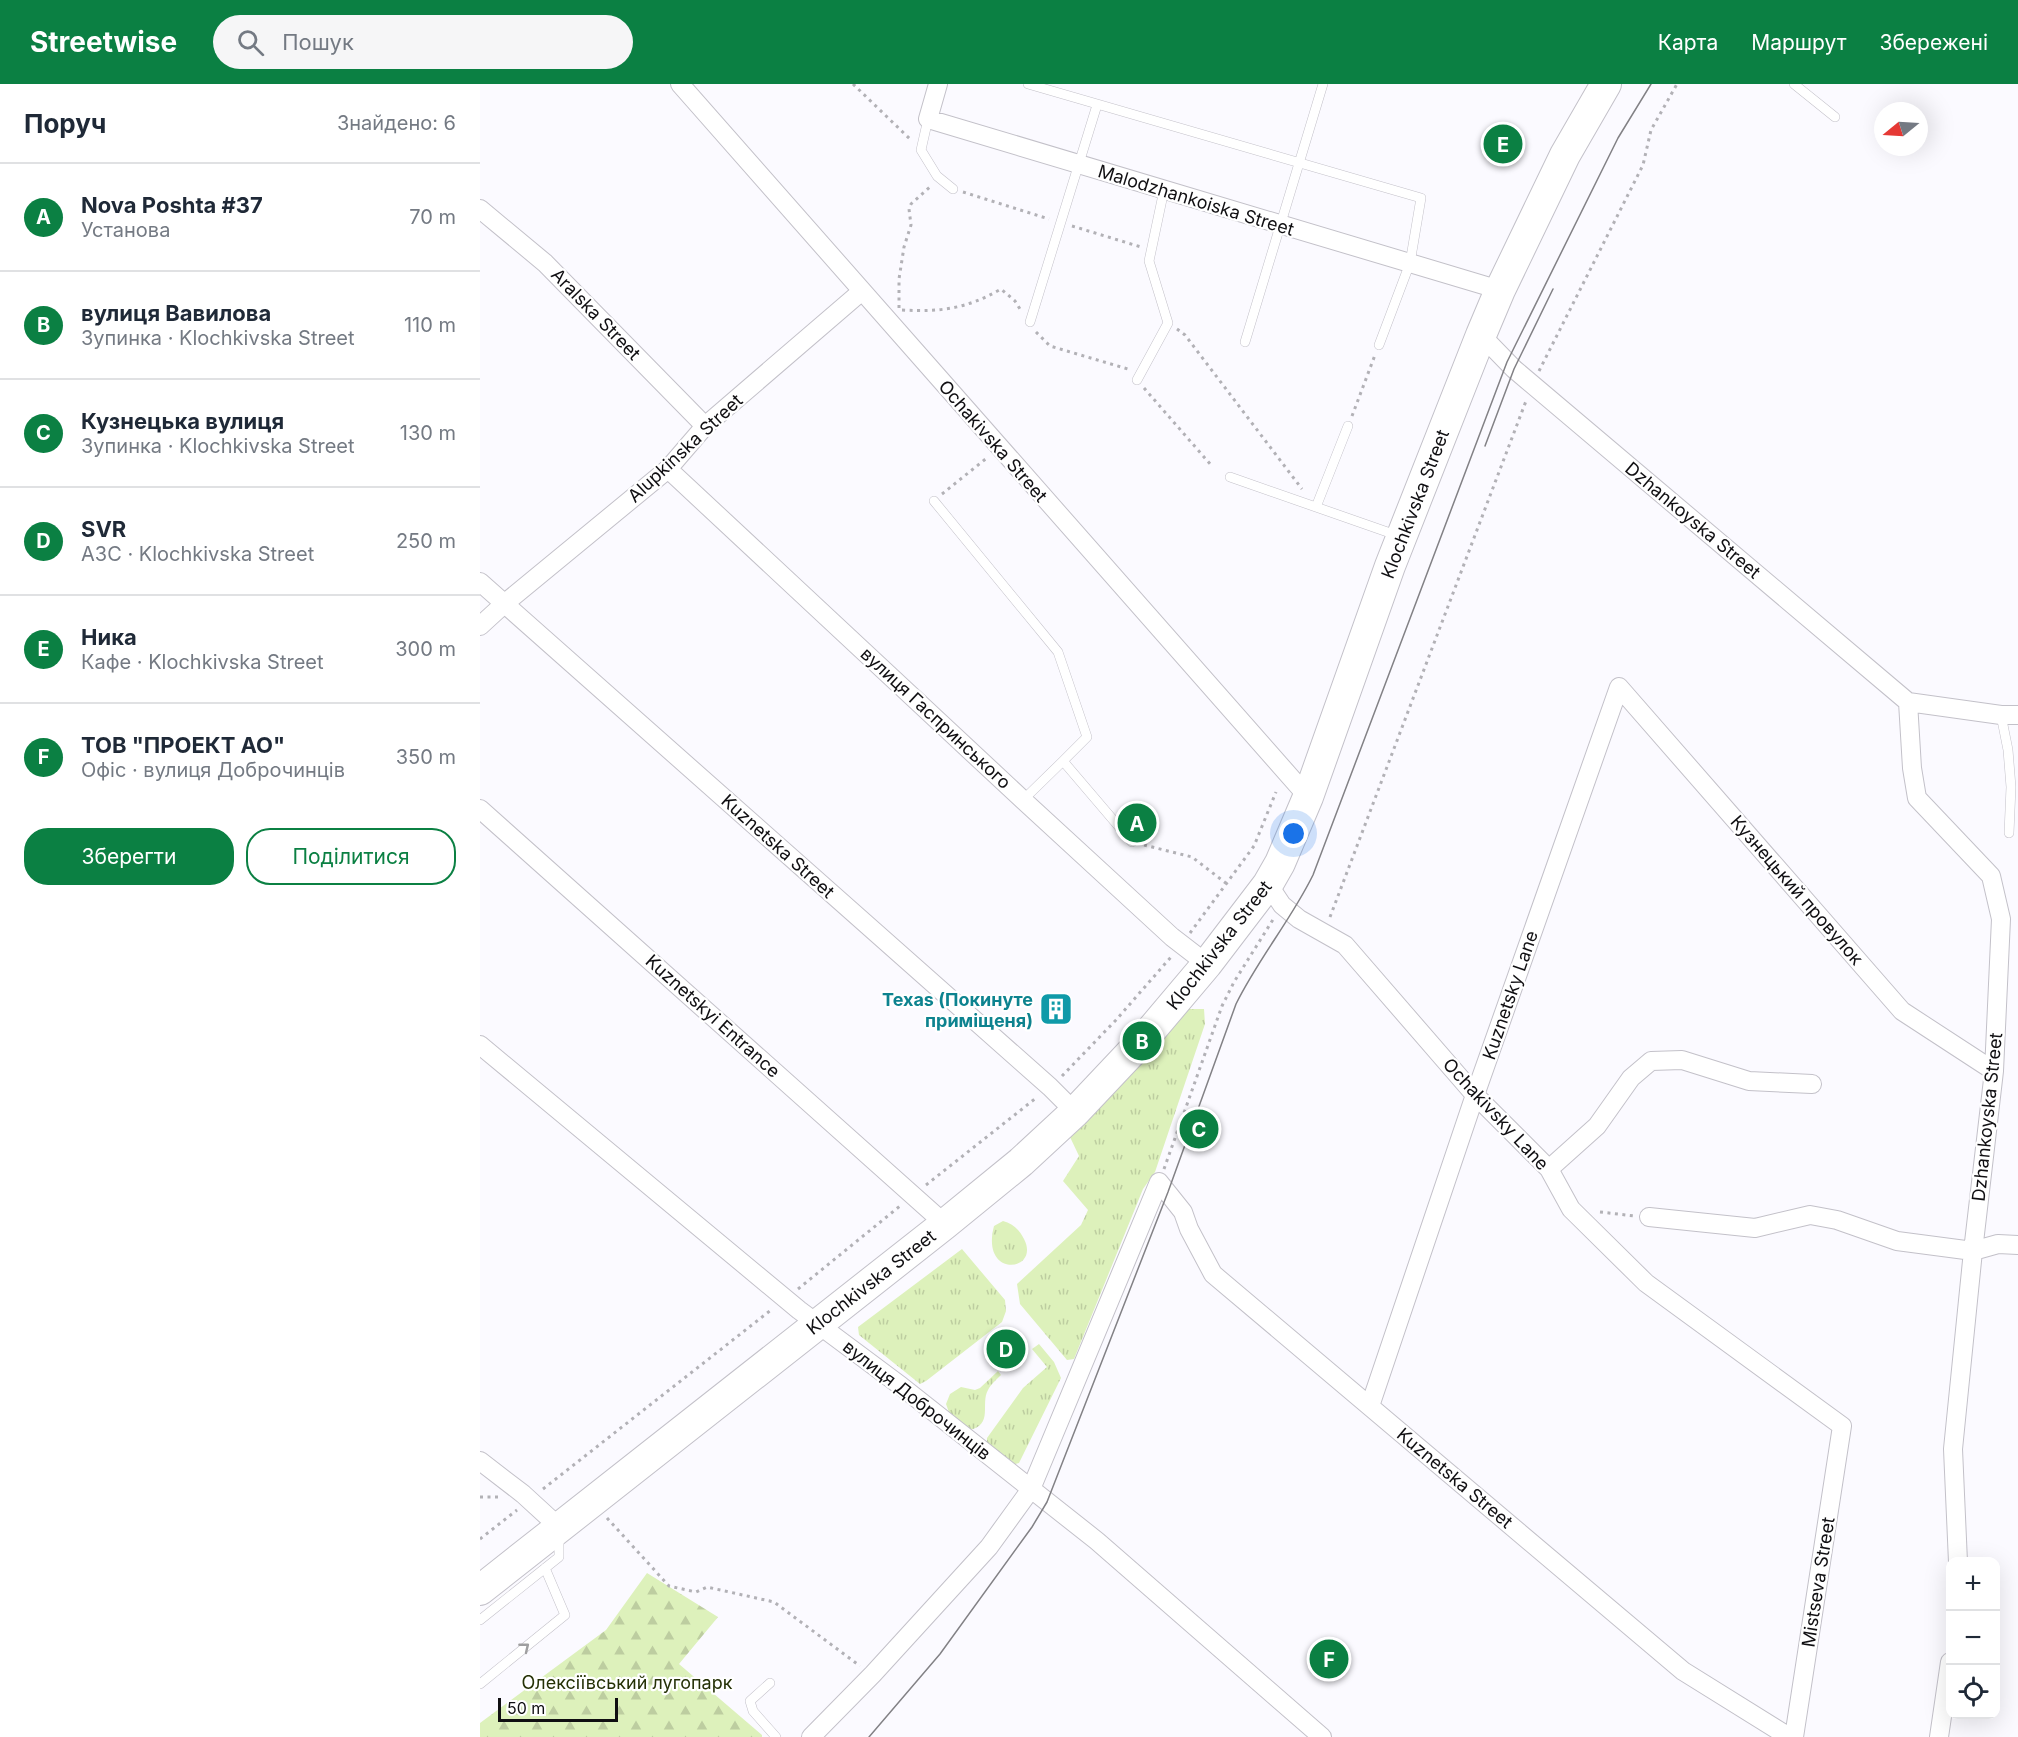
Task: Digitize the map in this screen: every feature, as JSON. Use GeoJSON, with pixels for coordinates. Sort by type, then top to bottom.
{"type":"FeatureCollection","features":[{"type":"Feature","properties":{"kind":"main road","name":"Klochkivska Street"},"geometry":{"type":"LineString","coordinates":[[480,1590],[1021,1162],[1075,1112],[1142,1041],[1207,964],[1275,894],[1290,844],[1401,537],[1481,335],[1500,290],[1565,155],[1606,84]]}},
{"type":"Feature","properties":{"kind":"street","name":"Ochakivska Street"},"geometry":{"type":"LineString","coordinates":[[680,84],[862,291],[891,314],[999,448],[1308,797]]}},
{"type":"Feature","properties":{"kind":"street"},"geometry":{"type":"LineString","coordinates":[[928,119],[938,84]]}},
{"type":"Feature","properties":{"kind":"street","name":"Malodzhankoiska Street"},"geometry":{"type":"LineString","coordinates":[[928,119],[1500,290]]}},
{"type":"Feature","properties":{"kind":"street","name":"Aralska Street"},"geometry":{"type":"LineString","coordinates":[[480,209],[545,262],[705,426]]}},
{"type":"Feature","properties":{"kind":"street","name":"Alupkinska Street"},"geometry":{"type":"LineString","coordinates":[[480,626],[668,469],[705,426],[862,291]]}},
{"type":"Feature","properties":{"kind":"street","name":"Dzhankoyska Street"},"geometry":{"type":"LineString","coordinates":[[1481,335],[1532,385],[1908,702],[1912,768],[1917,798],[1991,876],[2009,920],[1953,1449],[1958,1557]]}},
{"type":"Feature","properties":{"kind":"street","name":"вулиця Гаспринського"},"geometry":{"type":"LineString","coordinates":[[668,469],[1172,937],[1207,964]]}},
{"type":"Feature","properties":{"kind":"street","name":"Kuznetska Street"},"geometry":{"type":"LineString","coordinates":[[480,582],[1050,1087],[1075,1112]]}},
{"type":"Feature","properties":{"kind":"street","name":"Kuznetsky Lane"},"geometry":{"type":"LineString","coordinates":[[1370,1406],[1475,1095],[1619,687],[1902,1011],[1994,1071]]}},
{"type":"Feature","properties":{"kind":"street"},"geometry":{"type":"LineString","coordinates":[[1908,702],[2009,715]]}},
{"type":"Feature","properties":{"kind":"street","name":"Kuznetskyi Entrance"},"geometry":{"type":"LineString","coordinates":[[480,809],[945,1224]]}},
{"type":"Feature","properties":{"kind":"street","name":"Ochakivsky Lane"},"geometry":{"type":"LineString","coordinates":[[1275,894],[1299,919],[1345,945],[1475,1095],[1549,1169],[1571,1209],[1646,1283],[1842,1426]]}},
{"type":"Feature","properties":{"kind":"street","name":"вулиця Доброчинців"},"geometry":{"type":"LineString","coordinates":[[480,1045],[785,1299],[901,1386],[1097,1540],[1322,1737]]}},
{"type":"Feature","properties":{"kind":"street"},"geometry":{"type":"LineString","coordinates":[[1549,1169],[1597,1126],[1631,1078],[1652,1061],[1682,1060],[1749,1081],[1812,1084]]}},
{"type":"Feature","properties":{"kind":"street"},"geometry":{"type":"LineString","coordinates":[[811,1737],[873,1674],[989,1547],[1031,1489],[1159,1182]]}},
{"type":"Feature","properties":{"kind":"street","name":"Kuznetska Street"},"geometry":{"type":"LineString","coordinates":[[1159,1182],[1183,1212],[1189,1230],[1213,1274],[1683,1671],[1789,1737]]}},
{"type":"Feature","properties":{"kind":"street"},"geometry":{"type":"LineString","coordinates":[[1643,1217],[1755,1228],[1810,1215],[1837,1221],[1897,1241],[1973,1251],[1998,1244],[2018,1245]]}},
{"type":"Feature","properties":{"kind":"street","name":"Mistseva Street"},"geometry":{"type":"LineString","coordinates":[[1794,1737],[1842,1426]]}},
{"type":"Feature","properties":{"kind":"street"},"geometry":{"type":"LineString","coordinates":[[480,1461],[559,1527]]}},
{"type":"Feature","properties":{"kind":"street"},"geometry":{"type":"LineString","coordinates":[[1938,1737],[1950,1665]]}},
{"type":"Feature","properties":{"kind":"lane"},"geometry":{"type":"LineString","coordinates":[[1028,84],[1421,198],[1410,264],[1379,345]]}},
{"type":"Feature","properties":{"kind":"lane"},"geometry":{"type":"LineString","coordinates":[[1245,342],[1323,84]]}},
{"type":"Feature","properties":{"kind":"lane"},"geometry":{"type":"LineString","coordinates":[[1794,84],[1835,117]]}},
{"type":"Feature","properties":{"kind":"lane"},"geometry":{"type":"LineString","coordinates":[[1030,322],[1097,105]]}},
{"type":"Feature","properties":{"kind":"lane"},"geometry":{"type":"LineString","coordinates":[[928,119],[921,150],[937,176],[953,189]]}},
{"type":"Feature","properties":{"kind":"lane"},"geometry":{"type":"LineString","coordinates":[[1137,380],[1168,323],[1149,261],[1164,190]]}},
{"type":"Feature","properties":{"kind":"lane"},"geometry":{"type":"LineString","coordinates":[[1316,507],[1348,426]]}},
{"type":"Feature","properties":{"kind":"lane"},"geometry":{"type":"LineString","coordinates":[[1230,477],[1401,537]]}},
{"type":"Feature","properties":{"kind":"lane"},"geometry":{"type":"LineString","coordinates":[[934,501],[1058,652],[1087,737],[1023,800]]}},
{"type":"Feature","properties":{"kind":"lane"},"geometry":{"type":"LineString","coordinates":[[2009,715],[2008,750],[2011,787],[2009,833]]}},
{"type":"Feature","properties":{"kind":"lane"},"geometry":{"type":"LineString","coordinates":[[1063,761],[1132,842]]}},
{"type":"Feature","properties":{"kind":"lane"},"geometry":{"type":"LineString","coordinates":[[480,1620],[560,1557],[559,1527]]}},
{"type":"Feature","properties":{"kind":"lane"},"geometry":{"type":"LineString","coordinates":[[480,1684],[565,1615],[545,1568]]}},
{"type":"Feature","properties":{"kind":"lane"},"geometry":{"type":"LineString","coordinates":[[770,1683],[750,1701],[753,1711],[776,1737]]}},
{"type":"Feature","properties":{"kind":"path"},"geometry":{"type":"LineString","coordinates":[[853,84],[921,150]]}},
{"type":"Feature","properties":{"kind":"path"},"geometry":{"type":"LineString","coordinates":[[1324,934],[1532,385],[1643,165],[1651,130],[1677,84]]}},
{"type":"Feature","properties":{"kind":"path"},"geometry":{"type":"LineString","coordinates":[[937,176],[933,184],[909,208],[911,225],[904,247],[891,314],[956,309],[1001,289],[1015,301],[1040,337],[1050,346],[1128,369],[1211,465]]}},
{"type":"Feature","properties":{"kind":"path"},"geometry":{"type":"LineString","coordinates":[[953,189],[1151,250]]}},
{"type":"Feature","properties":{"kind":"path"},"geometry":{"type":"LineString","coordinates":[[1168,323],[1185,335],[1316,507]]}},
{"type":"Feature","properties":{"kind":"path"},"geometry":{"type":"LineString","coordinates":[[1348,426],[1379,345]]}},
{"type":"Feature","properties":{"kind":"path"},"geometry":{"type":"LineString","coordinates":[[934,501],[999,448]]}},
{"type":"Feature","properties":{"kind":"path"},"geometry":{"type":"LineString","coordinates":[[1189,934],[1254,846],[1276,792]]}},
{"type":"Feature","properties":{"kind":"path"},"geometry":{"type":"LineString","coordinates":[[1132,842],[1192,857],[1227,884]]}},
{"type":"Feature","properties":{"kind":"path","name":"Klochkivska Street"},"geometry":{"type":"LineString","coordinates":[[1159,1182],[1222,1006],[1275,894]]}},
{"type":"Feature","properties":{"kind":"path"},"geometry":{"type":"LineString","coordinates":[[480,1539],[785,1299],[913,1195]]}},
{"type":"Feature","properties":{"kind":"path"},"geometry":{"type":"LineString","coordinates":[[1571,1209],[1643,1217]]}},
{"type":"Feature","properties":{"kind":"path"},"geometry":{"type":"LineString","coordinates":[[591,1501],[669,1586],[696,1592],[707,1587],[774,1602],[873,1674]]}},
{"type":"Feature","properties":{"kind":"green space"},"geometry":{"type":"Polygon","coordinates":[[[1189,1009],[1204,1009],[1205,1024],[1155,1172],[1143,1189],[1074,1359],[1067,1360],[1020,1304],[1017,1284],[1081,1225],[1088,1210],[1063,1181],[1079,1156],[1070,1137],[1189,1009]]]}},
{"type":"Feature","properties":{"kind":"green space"},"geometry":{"type":"Polygon","coordinates":[[[1003,1221],[1015,1227],[1024,1239],[1027,1250],[1025,1258],[1018,1263],[1010,1265],[1002,1262],[995,1255],[992,1243],[994,1226],[1003,1221]]]}},
{"type":"Feature","properties":{"kind":"green space"},"geometry":{"type":"Polygon","coordinates":[[[962,1249],[1005,1300],[1006,1311],[1002,1322],[920,1384],[859,1335],[858,1327],[962,1249]]]}},
{"type":"Feature","properties":{"kind":"green space"},"geometry":{"type":"Polygon","coordinates":[[[1039,1344],[1054,1362],[1061,1378],[1019,1463],[1012,1465],[987,1444],[987,1438],[1023,1388],[1047,1367],[1032,1349],[1039,1344]]]}},
{"type":"Feature","properties":{"kind":"green space"},"geometry":{"type":"Polygon","coordinates":[[[998,1371],[1001,1375],[988,1390],[984,1419],[981,1424],[969,1430],[951,1418],[946,1404],[950,1394],[961,1387],[975,1390],[980,1388],[998,1371]]]}},
{"type":"Feature","properties":{"kind":"green space","name":"Олексіївський лугопарк"},"geometry":{"type":"Polygon","coordinates":[[[647,1573],[718,1617],[679,1664],[762,1737],[480,1737],[480,1723],[606,1630],[647,1573]]]}},
{"type":"Feature","properties":{"kind":"tram line"},"geometry":{"type":"LineString","coordinates":[[869,1737],[940,1654],[1032,1527],[1047,1502],[1168,1192],[1236,1004],[1313,875],[1507,362],[1618,138],[1651,84]]}},
{"type":"Feature","properties":{"kind":"tram line"},"geometry":{"type":"LineString","coordinates":[[1485,446],[1514,369],[1553,289]]}},
{"type":"Feature","properties":{"kind":"place","name":"Ника"},"geometry":{"type":"Point","coordinates":[1503,144]}},
{"type":"Feature","properties":{"kind":"place","name":"Nova Poshta #37"},"geometry":{"type":"Point","coordinates":[1137,823]}},
{"type":"Feature","properties":{"kind":"place","name":"Texas (Покинуте приміщеня)"},"geometry":{"type":"Point","coordinates":[1056,1009]}},
{"type":"Feature","properties":{"kind":"place","name":"вулиця Вавилова"},"geometry":{"type":"Point","coordinates":[1142,1041]}},
{"type":"Feature","properties":{"kind":"place","name":"Кузнецька вулиця"},"geometry":{"type":"Point","coordinates":[1199,1129]}},
{"type":"Feature","properties":{"kind":"place","name":"SVR"},"geometry":{"type":"Point","coordinates":[1006,1349]}},
{"type":"Feature","properties":{"kind":"place","name":"ТОВ \"ПРОЕКТ АО\""},"geometry":{"type":"Point","coordinates":[1329,1659]}}]}
